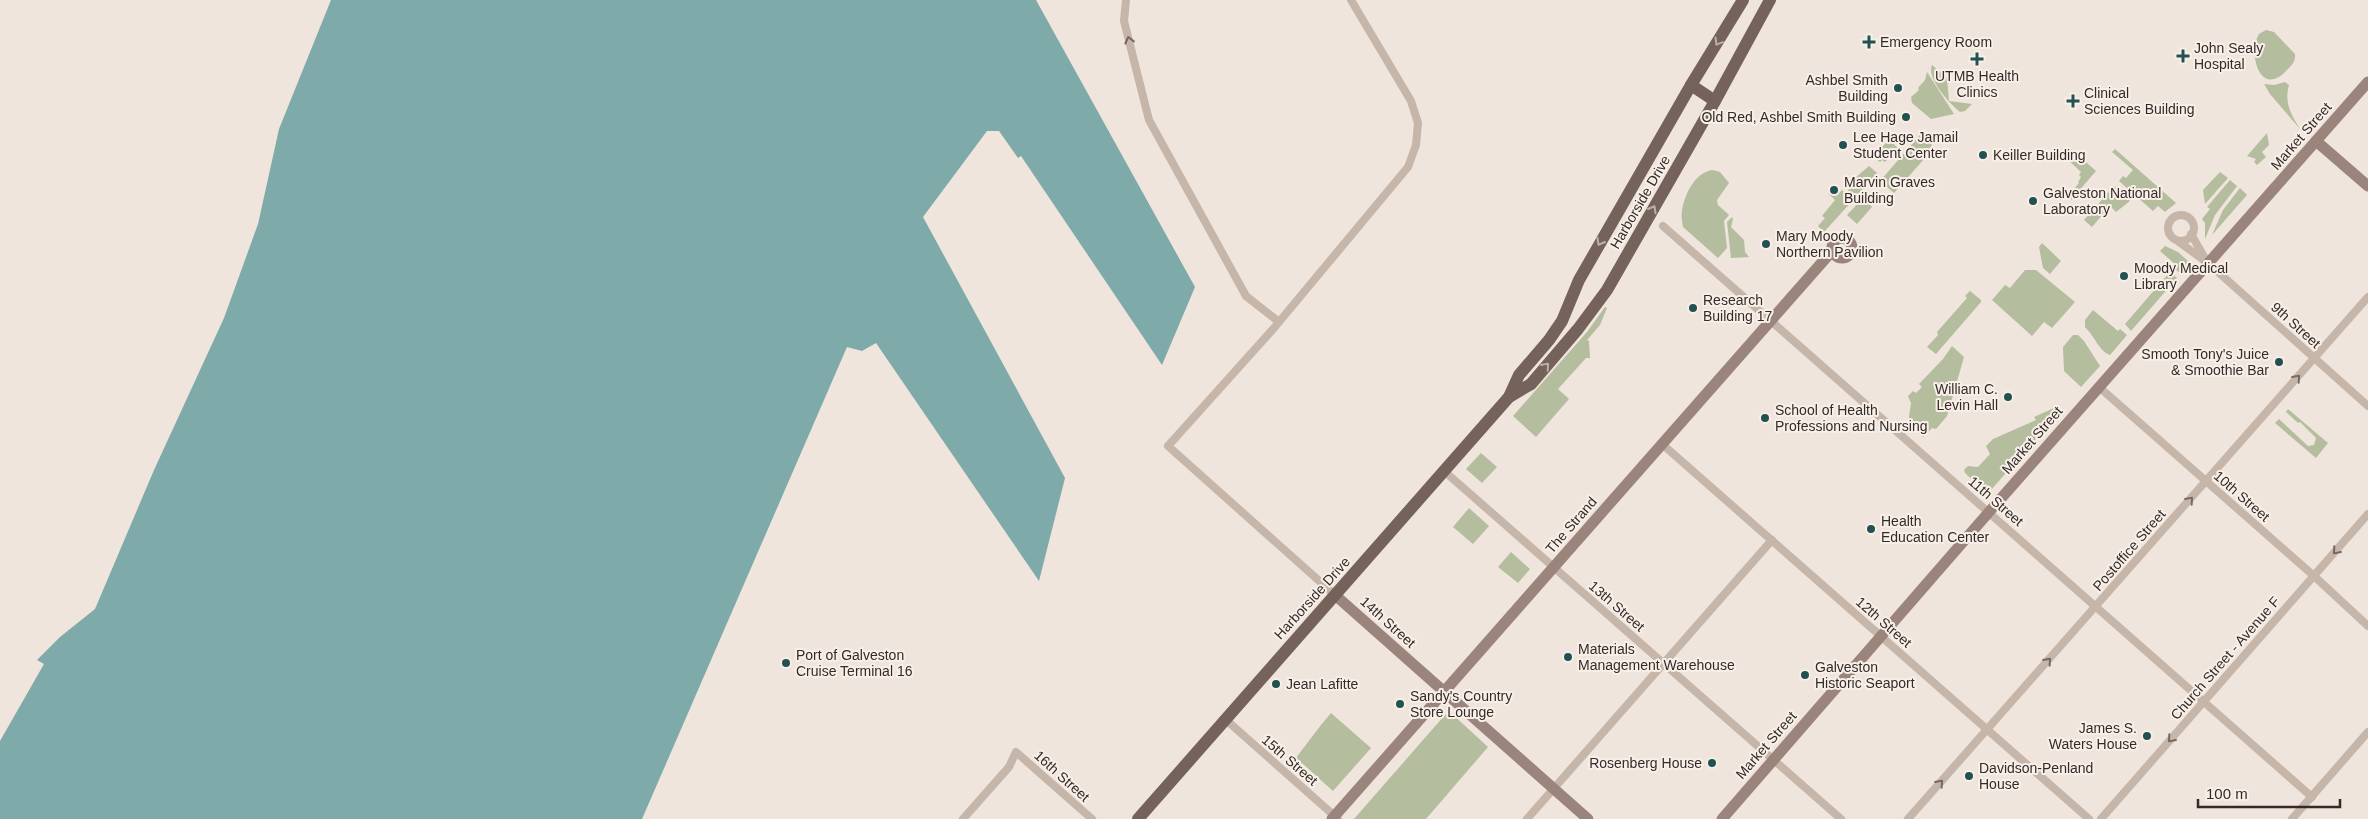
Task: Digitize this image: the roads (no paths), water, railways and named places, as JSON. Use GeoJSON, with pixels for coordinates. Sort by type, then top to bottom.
{"type":"FeatureCollection","features":[{"type":"Feature","properties":{"kind":"main road","name":"Harborside Drive"},"geometry":{"type":"LineString","coordinates":[[1138,819],[1509,397],[1519,375],[1549,340],[1562,321],[1579,280],[1691,85],[1743,0]]}},
{"type":"Feature","properties":{"kind":"main road","name":"Harborside Drive"},"geometry":{"type":"LineString","coordinates":[[1509,397],[1531,384],[1578,330],[1606,290],[1715,101],[1770,0]]}},
{"type":"Feature","properties":{"kind":"main road","name":"Market Street"},"geometry":{"type":"LineString","coordinates":[[1722,819],[1989,512],[2368,82]]}},
{"type":"Feature","properties":{"kind":"main road"},"geometry":{"type":"LineString","coordinates":[[1691,85],[1715,101]]}},
{"type":"Feature","properties":{"kind":"main road"},"geometry":{"type":"LineString","coordinates":[[2316,142],[2368,186]]}},
{"type":"Feature","properties":{"kind":"main road","name":"The Strand"},"geometry":{"type":"LineString","coordinates":[[1335,818],[1832,251]]}},
{"type":"Feature","properties":{"kind":"main road","name":"14th Street"},"geometry":{"type":"LineString","coordinates":[[1335,595],[1588,819]]}},
{"type":"Feature","properties":{"kind":"street"},"geometry":{"type":"LineString","coordinates":[[1126,0],[1124,21],[1149,120],[1246,296],[1279,322],[1408,167],[1416,145],[1418,123],[1411,101],[1351,0]]}},
{"type":"Feature","properties":{"kind":"street","name":"9th Street"},"geometry":{"type":"LineString","coordinates":[[2208,263],[2191,234],[2194,227],[2192,218],[2184,214],[2176,216],[2169,222],[2167,230],[2171,238],[2208,263],[2368,406]]}},
{"type":"Feature","properties":{"kind":"street","name":"11th Street"},"geometry":{"type":"LineString","coordinates":[[1663,226],[2312,797]]}},
{"type":"Feature","properties":{"kind":"street"},"geometry":{"type":"LineString","coordinates":[[2179,242],[2191,234]]}},
{"type":"Feature","properties":{"kind":"street","name":"Postoffice Street"},"geometry":{"type":"LineString","coordinates":[[1908,819],[2097,607],[2368,297]]}},
{"type":"Feature","properties":{"kind":"street","name":"14th Street"},"geometry":{"type":"LineString","coordinates":[[1279,322],[1168,446],[1335,595]]}},
{"type":"Feature","properties":{"kind":"street","name":"10th Street"},"geometry":{"type":"LineString","coordinates":[[2099,387],[2314,576],[2368,626]]}},
{"type":"Feature","properties":{"kind":"street","name":"12th Street"},"geometry":{"type":"LineString","coordinates":[[1662,444],[2089,819]]}},
{"type":"Feature","properties":{"kind":"street","name":"13th Street"},"geometry":{"type":"LineString","coordinates":[[1444,471],[1774,759],[1840,819]]}},
{"type":"Feature","properties":{"kind":"street","name":"Church Street - Avenue F"},"geometry":{"type":"LineString","coordinates":[[2101,819],[2368,514]]}},
{"type":"Feature","properties":{"kind":"street"},"geometry":{"type":"LineString","coordinates":[[1527,819],[1772,540]]}},
{"type":"Feature","properties":{"kind":"street","name":"15th Street"},"geometry":{"type":"LineString","coordinates":[[1225,719],[1335,818]]}},
{"type":"Feature","properties":{"kind":"street"},"geometry":{"type":"LineString","coordinates":[[2292,819],[2368,732]]}},
{"type":"Feature","properties":{"kind":"street","name":"16th Street"},"geometry":{"type":"LineString","coordinates":[[963,819],[1009,767],[1016,752],[1092,819]]}},
{"type":"Feature","properties":{"kind":"water"},"geometry":{"type":"Polygon","coordinates":[[[331,0],[1036,0],[1195,287],[1162,365],[1021,156],[1018,158],[999,131],[987,131],[923,217],[1065,478],[1039,581],[876,343],[862,351],[847,347],[642,819],[0,819],[0,741],[44,664],[37,660],[60,637],[95,609],[154,470],[224,318],[258,224],[279,129],[331,0]]]}},
{"type":"Feature","properties":{"kind":"place","name":"Emergency Room"},"geometry":{"type":"Point","coordinates":[1869,42]}},
{"type":"Feature","properties":{"kind":"place","name":"John Sealy Hospital"},"geometry":{"type":"Point","coordinates":[2183,56]}},
{"type":"Feature","properties":{"kind":"place","name":"UTMB Health Clinics"},"geometry":{"type":"Point","coordinates":[1977,59]}},
{"type":"Feature","properties":{"kind":"place","name":"Ashbel Smith Building"},"geometry":{"type":"Point","coordinates":[1898,88]}},
{"type":"Feature","properties":{"kind":"place","name":"Clinical Sciences Building"},"geometry":{"type":"Point","coordinates":[2073,101]}},
{"type":"Feature","properties":{"kind":"place","name":"Old Red, Ashbel Smith Building"},"geometry":{"type":"Point","coordinates":[1906,117]}},
{"type":"Feature","properties":{"kind":"place","name":"Lee Hage Jamail Student Center"},"geometry":{"type":"Point","coordinates":[1843,145]}},
{"type":"Feature","properties":{"kind":"place","name":"Keiller Building"},"geometry":{"type":"Point","coordinates":[1983,155]}},
{"type":"Feature","properties":{"kind":"place","name":"Marvin Graves Building"},"geometry":{"type":"Point","coordinates":[1834,190]}},
{"type":"Feature","properties":{"kind":"place","name":"Galveston National Laboratory"},"geometry":{"type":"Point","coordinates":[2033,201]}},
{"type":"Feature","properties":{"kind":"place","name":"Mary Moody Northern Pavilion"},"geometry":{"type":"Point","coordinates":[1766,244]}},
{"type":"Feature","properties":{"kind":"place","name":"Moody Medical Library"},"geometry":{"type":"Point","coordinates":[2124,276]}},
{"type":"Feature","properties":{"kind":"place","name":"Research Building 17"},"geometry":{"type":"Point","coordinates":[1693,308]}},
{"type":"Feature","properties":{"kind":"place","name":"Smooth Tony's Juice & Smoothie Bar"},"geometry":{"type":"Point","coordinates":[2279,362]}},
{"type":"Feature","properties":{"kind":"place","name":"William C. Levin Hall"},"geometry":{"type":"Point","coordinates":[2008,397]}},
{"type":"Feature","properties":{"kind":"place","name":"School of Health Professions and Nursing"},"geometry":{"type":"Point","coordinates":[1765,418]}},
{"type":"Feature","properties":{"kind":"place","name":"Health Education Center"},"geometry":{"type":"Point","coordinates":[1871,529]}},
{"type":"Feature","properties":{"kind":"place","name":"Materials Management Warehouse"},"geometry":{"type":"Point","coordinates":[1568,657]}},
{"type":"Feature","properties":{"kind":"place","name":"Port of Galveston Cruise Terminal 16"},"geometry":{"type":"Point","coordinates":[786,663]}},
{"type":"Feature","properties":{"kind":"place","name":"Galveston Historic Seaport"},"geometry":{"type":"Point","coordinates":[1805,675]}},
{"type":"Feature","properties":{"kind":"place","name":"Jean Lafitte"},"geometry":{"type":"Point","coordinates":[1276,684]}},
{"type":"Feature","properties":{"kind":"place","name":"Sandy's Country Store Lounge"},"geometry":{"type":"Point","coordinates":[1400,704]}},
{"type":"Feature","properties":{"kind":"place","name":"James S. Waters House"},"geometry":{"type":"Point","coordinates":[2147,736]}},
{"type":"Feature","properties":{"kind":"place","name":"Rosenberg House"},"geometry":{"type":"Point","coordinates":[1712,763]}},
{"type":"Feature","properties":{"kind":"place","name":"Davidson-Penland House"},"geometry":{"type":"Point","coordinates":[1969,776]}}]}
